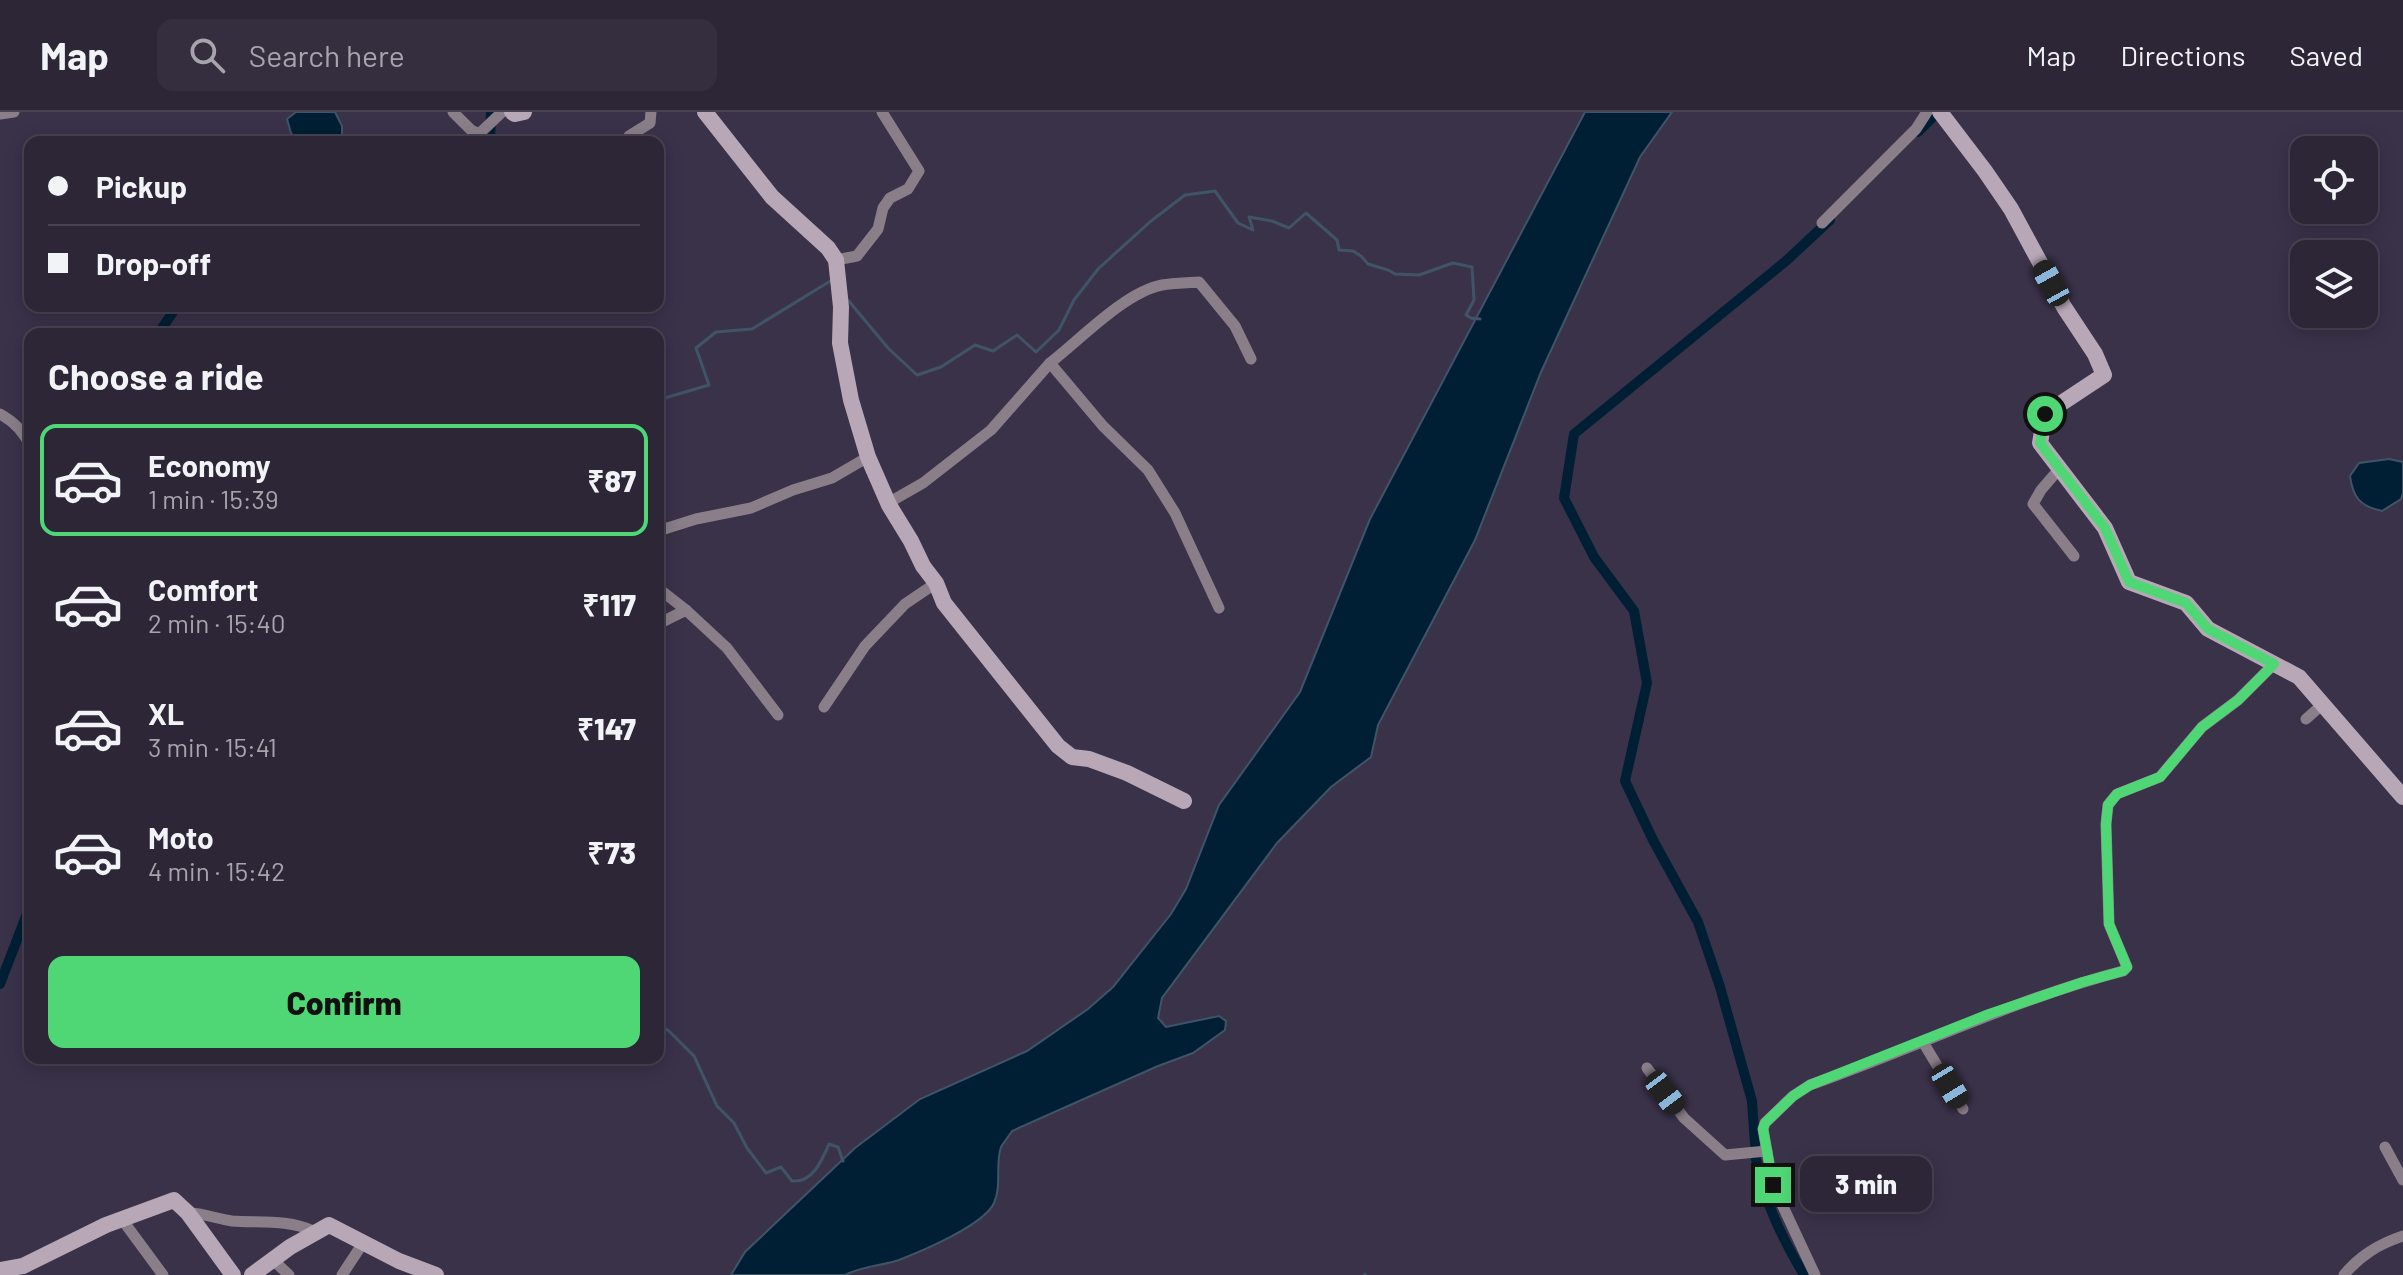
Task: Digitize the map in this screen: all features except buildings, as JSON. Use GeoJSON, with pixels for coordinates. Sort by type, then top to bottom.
{"type":"FeatureCollection","features":[{"type":"Feature","properties":{"kind":"street"},"geometry":{"type":"LineString","coordinates":[[0,114],[14,112]]}},
{"type":"Feature","properties":{"kind":"street"},"geometry":{"type":"LineString","coordinates":[[453,112],[479,134],[502,112]]}},
{"type":"Feature","properties":{"kind":"street"},"geometry":{"type":"LineString","coordinates":[[512,112],[524,112]]}},
{"type":"Feature","properties":{"kind":"street"},"geometry":{"type":"LineString","coordinates":[[629,136],[650,123],[651,112]]}},
{"type":"Feature","properties":{"kind":"street"},"geometry":{"type":"LineString","coordinates":[[705,112],[772,197],[828,248],[836,260],[841,307],[840,343],[851,400],[868,457],[888,503],[923,566],[936,583],[944,603],[1058,746],[1072,757],[1089,759],[1127,773],[1184,801]]}},
{"type":"Feature","properties":{"kind":"street"},"geometry":{"type":"LineString","coordinates":[[836,260],[857,256],[878,229],[883,208],[890,198],[908,189],[919,171],[882,112]]}},
{"type":"Feature","properties":{"kind":"street"},"geometry":{"type":"LineString","coordinates":[[1822,223],[1916,129],[1927,112]]}},
{"type":"Feature","properties":{"kind":"street"},"geometry":{"type":"LineString","coordinates":[[1940,112],[2011,209],[2064,307],[2095,354],[2104,375],[2045,414],[2040,443],[2105,528],[2129,582],[2186,603],[2208,629],[2299,677],[2403,797]]}},
{"type":"Feature","properties":{"kind":"street"},"geometry":{"type":"LineString","coordinates":[[888,503],[923,483],[991,430],[1050,363],[1116,309],[1159,285],[1199,282],[1235,326],[1251,359]]}},
{"type":"Feature","properties":{"kind":"street"},"geometry":{"type":"LineString","coordinates":[[1050,363],[1103,426],[1148,470],[1175,513],[1219,608]]}},
{"type":"Feature","properties":{"kind":"street"},"geometry":{"type":"LineString","coordinates":[[0,414],[10,419],[24,435]]}},
{"type":"Feature","properties":{"kind":"street"},"geometry":{"type":"LineString","coordinates":[[664,529],[751,508],[832,478],[868,457]]}},
{"type":"Feature","properties":{"kind":"street"},"geometry":{"type":"LineString","coordinates":[[2060,468],[2033,504],[2074,556]]}},
{"type":"Feature","properties":{"kind":"street"},"geometry":{"type":"LineString","coordinates":[[824,707],[865,646],[905,604],[936,583]]}},
{"type":"Feature","properties":{"kind":"street"},"geometry":{"type":"LineString","coordinates":[[664,593],[727,648],[778,715]]}},
{"type":"Feature","properties":{"kind":"street"},"geometry":{"type":"LineString","coordinates":[[664,621],[686,610]]}},
{"type":"Feature","properties":{"kind":"street"},"geometry":{"type":"LineString","coordinates":[[1815,1275],[1773,1185],[1763,1129],[1765,1123],[1793,1096],[1810,1085],[1978,1018],[2123,971],[2127,967],[2109,924],[2108,805],[2117,794],[2160,777],[2202,727],[2247,692],[2274,664]]}},
{"type":"Feature","properties":{"kind":"street"},"geometry":{"type":"LineString","coordinates":[[2306,719],[2323,704]]}},
{"type":"Feature","properties":{"kind":"street"},"geometry":{"type":"LineString","coordinates":[[1923,1042],[1963,1109]]}},
{"type":"Feature","properties":{"kind":"street"},"geometry":{"type":"LineString","coordinates":[[1647,1068],[1684,1118],[1725,1155],[1767,1151]]}},
{"type":"Feature","properties":{"kind":"street"},"geometry":{"type":"LineString","coordinates":[[2385,1147],[2403,1180]]}},
{"type":"Feature","properties":{"kind":"street"},"geometry":{"type":"LineString","coordinates":[[0,1270],[23,1266],[121,1218],[174,1200],[188,1213],[233,1275]]}},
{"type":"Feature","properties":{"kind":"street"},"geometry":{"type":"LineString","coordinates":[[188,1213],[228,1221],[265,1222],[320,1230]]}},
{"type":"Feature","properties":{"kind":"street"},"geometry":{"type":"LineString","coordinates":[[121,1218],[163,1275]]}},
{"type":"Feature","properties":{"kind":"street"},"geometry":{"type":"LineString","coordinates":[[252,1275],[329,1225],[399,1261],[436,1275]]}},
{"type":"Feature","properties":{"kind":"street"},"geometry":{"type":"LineString","coordinates":[[2344,1275],[2362,1256],[2403,1236]]}},
{"type":"Feature","properties":{"kind":"street"},"geometry":{"type":"LineString","coordinates":[[342,1275],[363,1243]]}},
{"type":"Feature","properties":{"kind":"street"},"geometry":{"type":"LineString","coordinates":[[273,1260],[289,1275]]}},
{"type":"Feature","properties":{"kind":"water"},"geometry":{"type":"Polygon","coordinates":[[[296,112],[335,112],[342,126],[342,136],[293,136],[287,119],[296,112]]]}},
{"type":"Feature","properties":{"kind":"water"},"geometry":{"type":"Polygon","coordinates":[[[1585,112],[1672,112],[1640,157],[1541,372],[1475,540],[1378,725],[1371,757],[1331,787],[1277,843],[1162,998],[1158,1018],[1166,1027],[1219,1016],[1226,1021],[1225,1030],[1193,1053],[1012,1131],[999,1154],[998,1189],[994,1203],[978,1220],[937,1244],[899,1260],[845,1275],[731,1275],[745,1252],[855,1148],[920,1099],[1027,1051],[1088,1009],[1113,987],[1171,914],[1186,889],[1219,805],[1300,692],[1370,519],[1585,112]]]}},
{"type":"Feature","properties":{"kind":"water"},"geometry":{"type":"Polygon","coordinates":[[[2389,459],[2403,462],[2403,493],[2401,499],[2382,511],[2368,507],[2359,500],[2350,476],[2359,463],[2389,459]]]}},
{"type":"Feature","properties":{"kind":"waterway"},"geometry":{"type":"LineString","coordinates":[[490,136],[491,112]]}},
{"type":"Feature","properties":{"kind":"waterway"},"geometry":{"type":"LineString","coordinates":[[1918,132],[1935,115]]}},
{"type":"Feature","properties":{"kind":"waterway"},"geometry":{"type":"LineString","coordinates":[[848,300],[888,348],[917,375],[941,367],[975,345],[993,351],[1017,335],[1036,352],[1059,330],[1074,300],[1098,269],[1151,221],[1185,195],[1215,191],[1238,223],[1253,230],[1249,217],[1289,228],[1306,213],[1337,240],[1339,250],[1353,251],[1368,264],[1395,274],[1419,275],[1453,263],[1472,267],[1474,300],[1466,315],[1480,319]]}},
{"type":"Feature","properties":{"kind":"waterway"},"geometry":{"type":"LineString","coordinates":[[1755,1144],[1752,1101],[1698,922],[1625,781],[1647,683],[1634,611],[1594,557],[1564,498],[1574,434],[1786,261],[1830,220]]}},
{"type":"Feature","properties":{"kind":"waterway"},"geometry":{"type":"LineString","coordinates":[[664,398],[709,385],[696,348],[716,332],[752,329],[832,280]]}},
{"type":"Feature","properties":{"kind":"waterway"},"geometry":{"type":"LineString","coordinates":[[162,328],[173,312]]}},
{"type":"Feature","properties":{"kind":"waterway"},"geometry":{"type":"LineString","coordinates":[[0,984],[24,922]]}},
{"type":"Feature","properties":{"kind":"waterway"},"geometry":{"type":"LineString","coordinates":[[664,1028],[694,1056],[717,1106],[734,1123],[747,1148],[766,1173],[781,1167],[792,1181],[806,1178],[816,1169],[829,1144],[838,1147],[843,1161]]}},
{"type":"Feature","properties":{"kind":"waterway"},"geometry":{"type":"LineString","coordinates":[[1756,1159],[1775,1219],[1804,1275]]}},
{"type":"Feature","properties":{"kind":"route"},"geometry":{"type":"LineString","coordinates":[[1773,1185],[1763,1129],[1765,1123],[1793,1096],[1810,1085],[1972,1020],[2123,971],[2127,967],[2109,924],[2108,805],[2117,794],[2160,777],[2202,727],[2238,700],[2274,664],[2208,629],[2186,603],[2129,582],[2105,528],[2040,443],[2045,414]]}}]}
